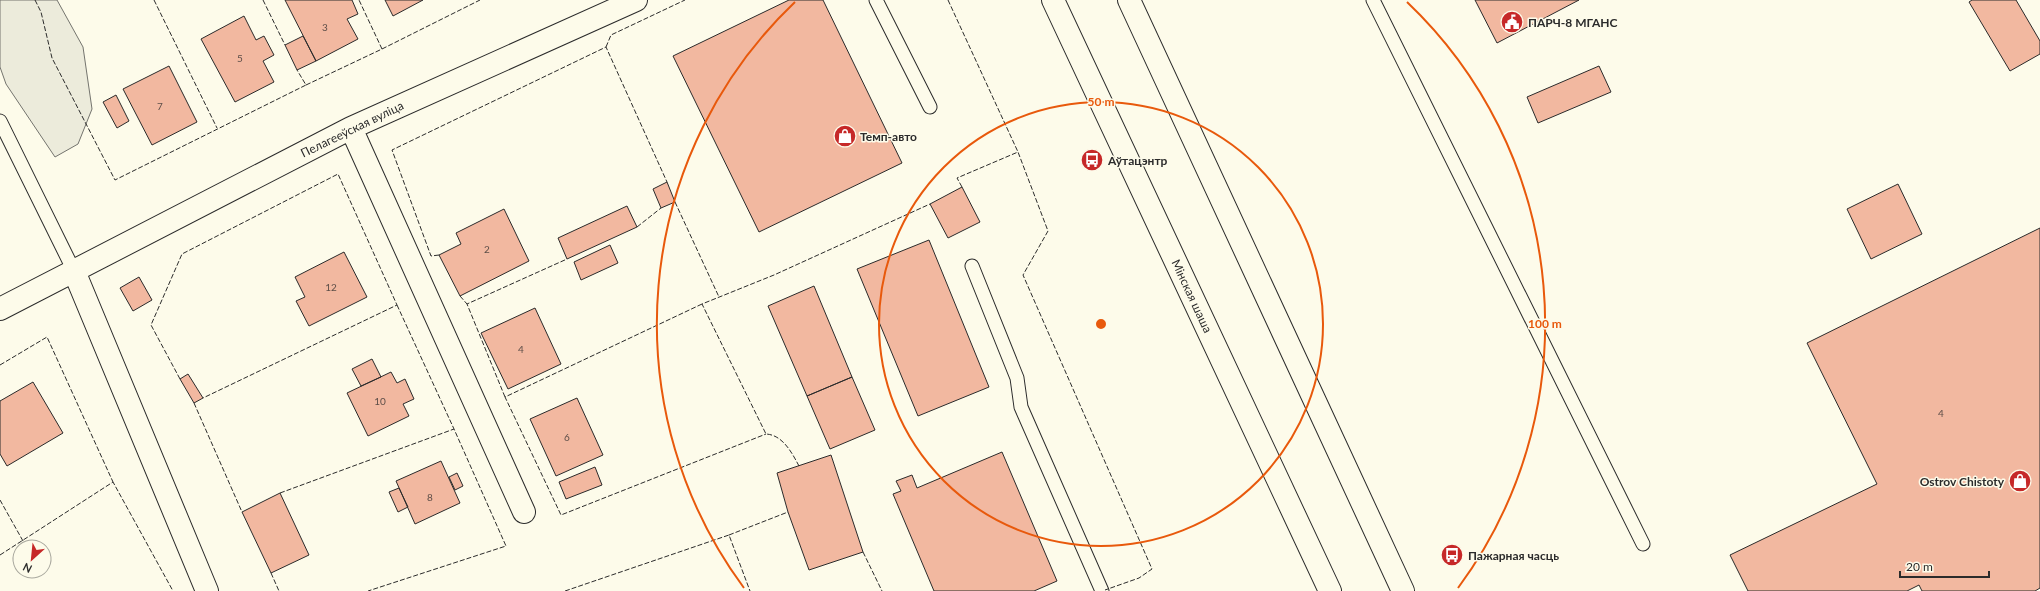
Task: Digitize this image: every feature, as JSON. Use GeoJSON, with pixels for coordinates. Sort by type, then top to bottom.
{"type":"FeatureCollection","features":[{"type":"Feature","properties":{"kind":"street","name":"Мінская шаша"},"geometry":{"type":"LineString","coordinates":[[1053,0],[1330,591]]}},
{"type":"Feature","properties":{"kind":"street"},"geometry":{"type":"LineString","coordinates":[[1129,0],[1403,591]]}},
{"type":"Feature","properties":{"kind":"street","name":"Пелагееўская вуліца"},"geometry":{"type":"LineString","coordinates":[[0,309],[351,128],[624,2]]}},
{"type":"Feature","properties":{"kind":"street"},"geometry":{"type":"LineString","coordinates":[[351,128],[524,512]]}},
{"type":"Feature","properties":{"kind":"street"},"geometry":{"type":"LineString","coordinates":[[74,271],[207,591]]}},
{"type":"Feature","properties":{"kind":"lane"},"geometry":{"type":"LineString","coordinates":[[876,0],[930,107]]}},
{"type":"Feature","properties":{"kind":"lane"},"geometry":{"type":"LineString","coordinates":[[1373,0],[1643,544]]}},
{"type":"Feature","properties":{"kind":"lane"},"geometry":{"type":"LineString","coordinates":[[0,120],[74,271]]}},
{"type":"Feature","properties":{"kind":"lane"},"geometry":{"type":"LineString","coordinates":[[972,266],[1017,378],[1021,407],[1102,591]]}},
{"type":"Feature","properties":{"kind":"shaded area"},"geometry":{"type":"Polygon","coordinates":[[[0,0],[57,0],[83,47],[92,109],[78,144],[55,157],[6,84],[0,67],[0,0]]]}},
{"type":"Feature","properties":{"kind":"building"},"geometry":{"type":"Polygon","coordinates":[[[285,0],[352,0],[358,14],[347,19],[358,39],[316,61],[285,0]]]}},
{"type":"Feature","properties":{"kind":"building"},"geometry":{"type":"Polygon","coordinates":[[[385,0],[423,0],[393,16],[385,0]]]}},
{"type":"Feature","properties":{"kind":"building"},"geometry":{"type":"Polygon","coordinates":[[[789,0],[823,0],[902,163],[759,232],[673,56],[789,0]]]}},
{"type":"Feature","properties":{"kind":"building","name":"ПАРЧ-8 МГАНС"},"geometry":{"type":"Polygon","coordinates":[[[1475,0],[1579,0],[1497,43],[1475,0]]]}},
{"type":"Feature","properties":{"kind":"building"},"geometry":{"type":"Polygon","coordinates":[[[1972,0],[2016,0],[2040,41],[2040,54],[2010,71],[1969,2],[1972,0]]]}},
{"type":"Feature","properties":{"kind":"building"},"geometry":{"type":"Polygon","coordinates":[[[244,16],[256,40],[264,36],[274,55],[263,61],[274,82],[235,102],[201,39],[244,16]]]}},
{"type":"Feature","properties":{"kind":"building"},"geometry":{"type":"Polygon","coordinates":[[[303,36],[316,61],[297,70],[285,45],[303,36]]]}},
{"type":"Feature","properties":{"kind":"building"},"geometry":{"type":"Polygon","coordinates":[[[169,66],[197,122],[152,145],[123,89],[169,66]]]}},
{"type":"Feature","properties":{"kind":"building"},"geometry":{"type":"Polygon","coordinates":[[[1599,66],[1611,92],[1538,123],[1527,97],[1599,66]]]}},
{"type":"Feature","properties":{"kind":"building"},"geometry":{"type":"Polygon","coordinates":[[[116,95],[129,121],[117,128],[103,102],[116,95]]]}},
{"type":"Feature","properties":{"kind":"building"},"geometry":{"type":"Polygon","coordinates":[[[667,182],[675,202],[661,208],[653,189],[667,182]]]}},
{"type":"Feature","properties":{"kind":"building"},"geometry":{"type":"Polygon","coordinates":[[[1898,184],[1922,234],[1871,259],[1847,209],[1898,184]]]}},
{"type":"Feature","properties":{"kind":"building"},"geometry":{"type":"Polygon","coordinates":[[[962,187],[980,222],[948,238],[930,204],[962,187]]]}},
{"type":"Feature","properties":{"kind":"building"},"geometry":{"type":"Polygon","coordinates":[[[627,206],[637,227],[567,259],[558,238],[627,206]]]}},
{"type":"Feature","properties":{"kind":"building"},"geometry":{"type":"Polygon","coordinates":[[[504,209],[529,261],[460,296],[439,255],[461,244],[456,233],[504,209]]]}},
{"type":"Feature","properties":{"kind":"building"},"geometry":{"type":"Polygon","coordinates":[[[2040,228],[2040,588],[2035,591],[1922,591],[1919,585],[1907,591],[1748,591],[1730,555],[1877,484],[1807,343],[2040,228]]]}},
{"type":"Feature","properties":{"kind":"building"},"geometry":{"type":"Polygon","coordinates":[[[929,240],[989,387],[918,416],[857,269],[929,240]]]}},
{"type":"Feature","properties":{"kind":"building"},"geometry":{"type":"Polygon","coordinates":[[[610,245],[618,263],[581,280],[574,262],[610,245]]]}},
{"type":"Feature","properties":{"kind":"building"},"geometry":{"type":"Polygon","coordinates":[[[344,252],[367,297],[309,326],[296,301],[305,297],[295,277],[344,252]]]}},
{"type":"Feature","properties":{"kind":"building"},"geometry":{"type":"Polygon","coordinates":[[[139,277],[152,300],[133,311],[120,288],[139,277]]]}},
{"type":"Feature","properties":{"kind":"building"},"geometry":{"type":"Polygon","coordinates":[[[814,286],[852,377],[807,396],[768,306],[814,286]]]}},
{"type":"Feature","properties":{"kind":"building"},"geometry":{"type":"Polygon","coordinates":[[[535,308],[561,364],[508,389],[481,333],[535,308]]]}},
{"type":"Feature","properties":{"kind":"building"},"geometry":{"type":"Polygon","coordinates":[[[372,359],[381,377],[361,386],[352,369],[372,359]]]}},
{"type":"Feature","properties":{"kind":"building"},"geometry":{"type":"Polygon","coordinates":[[[391,372],[397,383],[405,379],[414,399],[403,404],[409,416],[368,436],[347,393],[391,372]]]}},
{"type":"Feature","properties":{"kind":"building"},"geometry":{"type":"Polygon","coordinates":[[[188,374],[203,398],[194,403],[180,379],[188,374]]]}},
{"type":"Feature","properties":{"kind":"building"},"geometry":{"type":"Polygon","coordinates":[[[852,377],[875,430],[830,449],[807,396],[852,377]]]}},
{"type":"Feature","properties":{"kind":"building"},"geometry":{"type":"Polygon","coordinates":[[[33,382],[63,433],[7,466],[0,454],[0,401],[33,382]]]}},
{"type":"Feature","properties":{"kind":"building"},"geometry":{"type":"Polygon","coordinates":[[[577,398],[603,455],[556,476],[530,419],[577,398]]]}},
{"type":"Feature","properties":{"kind":"building"},"geometry":{"type":"Polygon","coordinates":[[[1002,452],[1057,581],[1034,591],[934,591],[893,494],[901,491],[896,481],[912,475],[917,488],[1002,452]]]}},
{"type":"Feature","properties":{"kind":"building"},"geometry":{"type":"Polygon","coordinates":[[[831,455],[863,552],[809,570],[788,512],[777,473],[831,455]]]}},
{"type":"Feature","properties":{"kind":"building"},"geometry":{"type":"Polygon","coordinates":[[[441,461],[460,503],[415,524],[396,481],[441,461]]]}},
{"type":"Feature","properties":{"kind":"building"},"geometry":{"type":"Polygon","coordinates":[[[595,467],[602,485],[566,499],[559,482],[595,467]]]}},
{"type":"Feature","properties":{"kind":"building"},"geometry":{"type":"Polygon","coordinates":[[[457,473],[463,486],[455,490],[449,477],[457,473]]]}},
{"type":"Feature","properties":{"kind":"building"},"geometry":{"type":"Polygon","coordinates":[[[399,488],[408,507],[398,512],[389,492],[399,488]]]}},
{"type":"Feature","properties":{"kind":"building"},"geometry":{"type":"Polygon","coordinates":[[[280,493],[309,555],[271,573],[242,512],[280,493]]]}},
{"type":"Feature","properties":{"kind":"fence"},"geometry":{"type":"LineString","coordinates":[[35,0],[41,12],[52,58],[115,180],[306,85],[297,70]]}},
{"type":"Feature","properties":{"kind":"fence"},"geometry":{"type":"LineString","coordinates":[[154,0],[217,128]]}},
{"type":"Feature","properties":{"kind":"fence"},"geometry":{"type":"LineString","coordinates":[[263,0],[285,45]]}},
{"type":"Feature","properties":{"kind":"fence"},"geometry":{"type":"LineString","coordinates":[[306,85],[382,49],[359,0]]}},
{"type":"Feature","properties":{"kind":"fence"},"geometry":{"type":"LineString","coordinates":[[382,49],[480,0]]}},
{"type":"Feature","properties":{"kind":"fence"},"geometry":{"type":"LineString","coordinates":[[606,47],[611,35],[685,0]]}},
{"type":"Feature","properties":{"kind":"fence"},"geometry":{"type":"LineString","coordinates":[[948,0],[1018,152]]}},
{"type":"Feature","properties":{"kind":"fence"},"geometry":{"type":"LineString","coordinates":[[439,255],[431,256],[392,150],[606,47],[667,182]]}},
{"type":"Feature","properties":{"kind":"fence"},"geometry":{"type":"LineString","coordinates":[[962,187],[957,178],[1018,152],[1048,231],[1023,275],[1152,569],[1139,578],[1105,590]]}},
{"type":"Feature","properties":{"kind":"fence"},"geometry":{"type":"LineString","coordinates":[[180,379],[151,325],[182,254],[338,174],[397,305],[203,398]]}},
{"type":"Feature","properties":{"kind":"fence"},"geometry":{"type":"LineString","coordinates":[[675,202],[719,297]]}},
{"type":"Feature","properties":{"kind":"fence"},"geometry":{"type":"LineString","coordinates":[[799,466],[790,450],[782,441],[772,435],[766,434],[702,304],[774,275],[930,204]]}},
{"type":"Feature","properties":{"kind":"fence"},"geometry":{"type":"LineString","coordinates":[[637,227],[661,208]]}},
{"type":"Feature","properties":{"kind":"fence"},"geometry":{"type":"LineString","coordinates":[[505,397],[467,304],[567,259]]}},
{"type":"Feature","properties":{"kind":"fence"},"geometry":{"type":"LineString","coordinates":[[460,296],[467,304]]}},
{"type":"Feature","properties":{"kind":"fence"},"geometry":{"type":"LineString","coordinates":[[702,304],[505,397],[561,515],[766,434]]}},
{"type":"Feature","properties":{"kind":"fence"},"geometry":{"type":"LineString","coordinates":[[397,305],[454,429]]}},
{"type":"Feature","properties":{"kind":"fence"},"geometry":{"type":"LineString","coordinates":[[0,365],[47,337],[113,482]]}},
{"type":"Feature","properties":{"kind":"fence"},"geometry":{"type":"LineString","coordinates":[[194,403],[242,512]]}},
{"type":"Feature","properties":{"kind":"fence"},"geometry":{"type":"LineString","coordinates":[[280,493],[454,429],[506,546],[368,591]]}},
{"type":"Feature","properties":{"kind":"fence"},"geometry":{"type":"LineString","coordinates":[[0,555],[113,482],[173,591]]}},
{"type":"Feature","properties":{"kind":"fence"},"geometry":{"type":"LineString","coordinates":[[0,500],[22,539]]}},
{"type":"Feature","properties":{"kind":"fence"},"geometry":{"type":"LineString","coordinates":[[729,535],[788,512]]}},
{"type":"Feature","properties":{"kind":"fence"},"geometry":{"type":"LineString","coordinates":[[565,591],[729,535],[750,591]]}},
{"type":"Feature","properties":{"kind":"fence"},"geometry":{"type":"LineString","coordinates":[[863,552],[882,591]]}},
{"type":"Feature","properties":{"kind":"fence"},"geometry":{"type":"LineString","coordinates":[[271,573],[279,591]]}},
{"type":"Feature","properties":{"kind":"place","name":"ПАРЧ-8 МГАНС"},"geometry":{"type":"Point","coordinates":[1512,22]}},
{"type":"Feature","properties":{"kind":"place","name":"Темп-авто"},"geometry":{"type":"Point","coordinates":[845,136]}},
{"type":"Feature","properties":{"kind":"place","name":"Аўтацэнтр"},"geometry":{"type":"Point","coordinates":[1092,160]}},
{"type":"Feature","properties":{"kind":"place","name":"Ostrov Chistoty"},"geometry":{"type":"Point","coordinates":[2020,481]}},
{"type":"Feature","properties":{"kind":"place","name":"Пажарная часць"},"geometry":{"type":"Point","coordinates":[1452,555]}}]}
